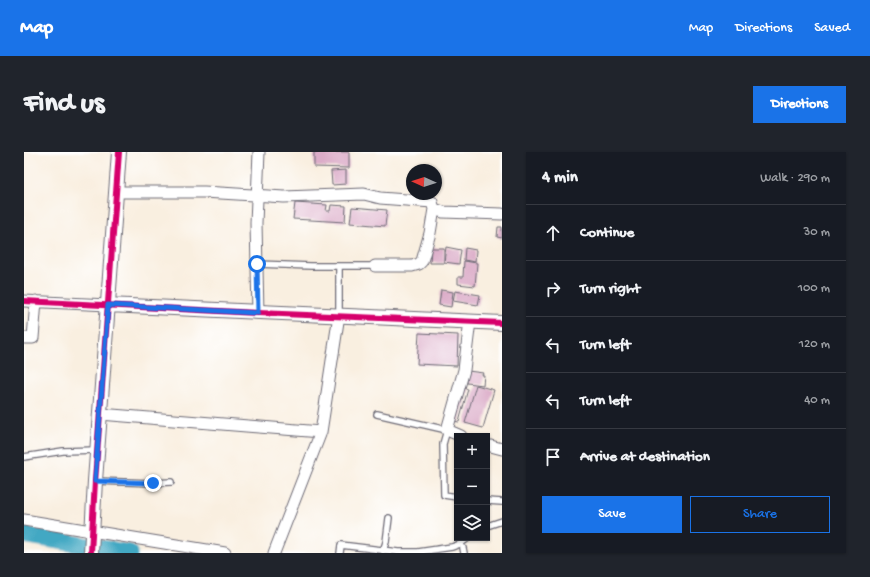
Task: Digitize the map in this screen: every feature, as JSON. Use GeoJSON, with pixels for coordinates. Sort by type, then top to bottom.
{"type":"FeatureCollection","features":[{"type":"Feature","properties":{"kind":"street"},"geometry":{"type":"LineString","coordinates":[[91,553],[119,152]]}},
{"type":"Feature","properties":{"kind":"street"},"geometry":{"type":"LineString","coordinates":[[258,313],[257,196],[259,152]]}},
{"type":"Feature","properties":{"kind":"street"},"geometry":{"type":"LineString","coordinates":[[116,192],[204,192],[284,197],[364,194],[380,198],[432,202],[434,209],[430,233],[422,261],[419,264],[412,266],[375,266]]}},
{"type":"Feature","properties":{"kind":"street"},"geometry":{"type":"LineString","coordinates":[[434,209],[443,212],[502,214]]}},
{"type":"Feature","properties":{"kind":"street"},"geometry":{"type":"LineString","coordinates":[[24,301],[258,313],[339,315],[502,323]]}},
{"type":"Feature","properties":{"kind":"street"},"geometry":{"type":"LineString","coordinates":[[24,338],[33,338],[36,301]]}},
{"type":"Feature","properties":{"kind":"street"},"geometry":{"type":"LineString","coordinates":[[274,553],[274,549],[321,432],[339,315]]}},
{"type":"Feature","properties":{"kind":"street"},"geometry":{"type":"LineString","coordinates":[[454,433],[447,430],[464,370],[470,321]]}},
{"type":"Feature","properties":{"kind":"street"},"geometry":{"type":"LineString","coordinates":[[100,414],[321,432]]}},
{"type":"Feature","properties":{"kind":"street"},"geometry":{"type":"LineString","coordinates":[[490,446],[502,449]]}},
{"type":"Feature","properties":{"kind":"street"},"geometry":{"type":"LineString","coordinates":[[24,520],[92,534],[225,553]]}},
{"type":"Feature","properties":{"kind":"lane"},"geometry":{"type":"LineString","coordinates":[[257,264],[339,267],[375,266]]}},
{"type":"Feature","properties":{"kind":"lane"},"geometry":{"type":"LineString","coordinates":[[339,267],[339,315]]}},
{"type":"Feature","properties":{"kind":"lane"},"geometry":{"type":"LineString","coordinates":[[378,414],[447,430],[443,444],[444,495],[454,497]]}},
{"type":"Feature","properties":{"kind":"lane"},"geometry":{"type":"LineString","coordinates":[[24,456],[63,451],[97,450]]}},
{"type":"Feature","properties":{"kind":"lane"},"geometry":{"type":"LineString","coordinates":[[95,481],[153,483],[171,482]]}},
{"type":"Feature","properties":{"kind":"lane"},"geometry":{"type":"LineString","coordinates":[[490,501],[502,502]]}},
{"type":"Feature","properties":{"kind":"lane"},"geometry":{"type":"LineString","coordinates":[[383,551],[386,542],[389,518]]}},
{"type":"Feature","properties":{"kind":"lane"},"geometry":{"type":"LineString","coordinates":[[490,525],[502,521]]}},
{"type":"Feature","properties":{"kind":"lane"},"geometry":{"type":"LineString","coordinates":[[340,553],[341,545],[398,552],[433,551],[452,548],[464,541]]}},
{"type":"Feature","properties":{"kind":"building"},"geometry":{"type":"Polygon","coordinates":[[[314,152],[349,152],[349,168],[314,167],[314,152]]]}},
{"type":"Feature","properties":{"kind":"building"},"geometry":{"type":"Polygon","coordinates":[[[346,170],[346,184],[332,185],[331,171],[346,170]]]}},
{"type":"Feature","properties":{"kind":"building"},"geometry":{"type":"Polygon","coordinates":[[[295,203],[327,205],[326,211],[330,211],[331,205],[346,206],[345,222],[293,219],[295,203]]]}},
{"type":"Feature","properties":{"kind":"building"},"geometry":{"type":"Polygon","coordinates":[[[352,207],[387,210],[385,226],[350,223],[352,207]]]}},
{"type":"Feature","properties":{"kind":"building"},"geometry":{"type":"Polygon","coordinates":[[[498,227],[502,227],[502,238],[497,237],[498,227]]]}},
{"type":"Feature","properties":{"kind":"building"},"geometry":{"type":"Polygon","coordinates":[[[446,247],[461,250],[459,264],[444,262],[446,247]]]}},
{"type":"Feature","properties":{"kind":"building"},"geometry":{"type":"Polygon","coordinates":[[[431,248],[444,248],[444,263],[430,263],[431,248]]]}},
{"type":"Feature","properties":{"kind":"building"},"geometry":{"type":"Polygon","coordinates":[[[465,248],[476,250],[475,262],[464,260],[465,248]]]}},
{"type":"Feature","properties":{"kind":"building"},"geometry":{"type":"Polygon","coordinates":[[[464,261],[477,263],[475,286],[458,284],[458,277],[463,277],[464,261]]]}},
{"type":"Feature","properties":{"kind":"building"},"geometry":{"type":"Polygon","coordinates":[[[441,290],[453,292],[451,307],[439,305],[441,290]]]}},
{"type":"Feature","properties":{"kind":"building"},"geometry":{"type":"Polygon","coordinates":[[[455,291],[480,295],[478,305],[453,301],[455,291]]]}},
{"type":"Feature","properties":{"kind":"building"},"geometry":{"type":"Polygon","coordinates":[[[419,333],[458,335],[457,366],[417,364],[419,333]]]}},
{"type":"Feature","properties":{"kind":"building"},"geometry":{"type":"Polygon","coordinates":[[[468,371],[483,373],[483,385],[467,383],[468,371]]]}},
{"type":"Feature","properties":{"kind":"building"},"geometry":{"type":"Polygon","coordinates":[[[476,385],[494,390],[483,428],[465,423],[476,385]]]}},
{"type":"Feature","properties":{"kind":"building"},"geometry":{"type":"Polygon","coordinates":[[[462,388],[468,389],[459,422],[453,421],[462,388]]]}},
{"type":"Feature","properties":{"kind":"waterway"},"geometry":{"type":"LineString","coordinates":[[24,535],[130,553]]}},
{"type":"Feature","properties":{"kind":"cycle path"},"geometry":{"type":"LineString","coordinates":[[91,553],[119,152]]}},
{"type":"Feature","properties":{"kind":"cycle path"},"geometry":{"type":"LineString","coordinates":[[24,301],[258,313],[502,323]]}},
{"type":"Feature","properties":{"kind":"route"},"geometry":{"type":"LineString","coordinates":[[153,483],[95,481],[108,305],[258,313],[257,264]]}}]}
